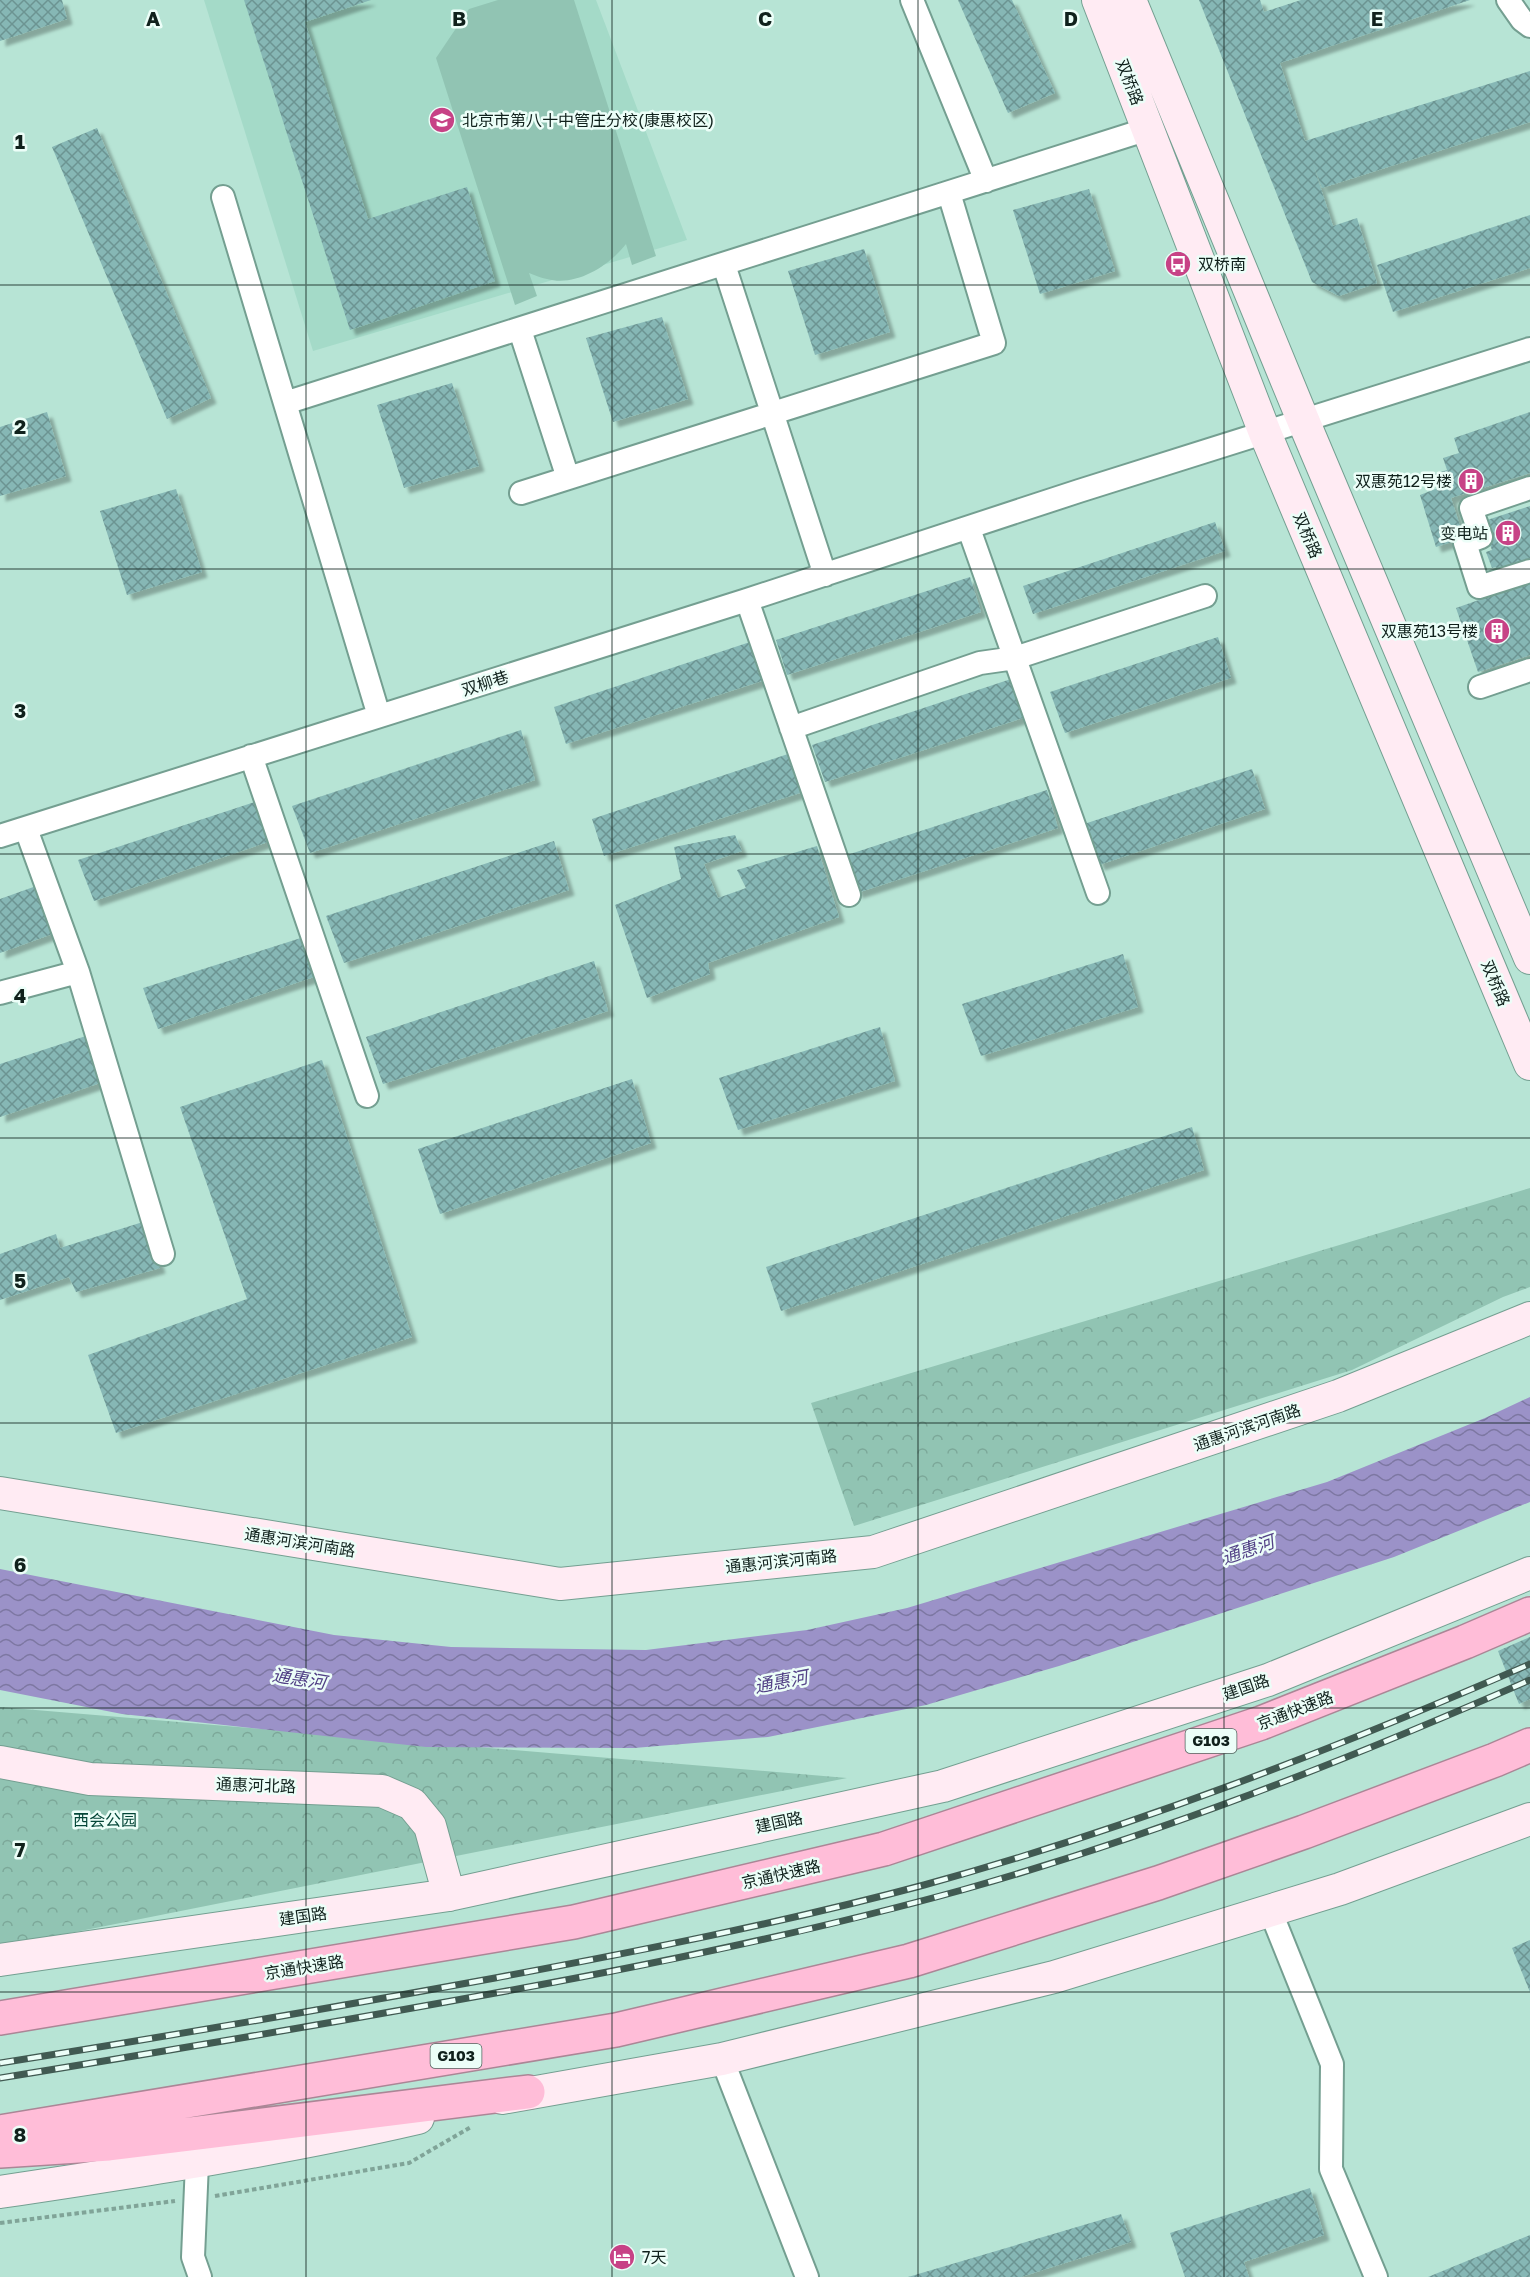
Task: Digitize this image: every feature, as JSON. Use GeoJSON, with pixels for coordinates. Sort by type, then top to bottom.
{"type":"FeatureCollection","features":[{"type":"Feature","properties":{"kind":"highway","name":"京通快速路"},"geometry":{"type":"LineString","coordinates":[[0,2018],[574,1922],[884,1850],[1261,1724],[1455,1647],[1530,1614]]}},
{"type":"Feature","properties":{"kind":"highway","name":"G103"},"geometry":{"type":"LineString","coordinates":[[0,2132],[616,2030],[909,1961],[1170,1879],[1304,1832],[1530,1745]]}},
{"type":"Feature","properties":{"kind":"highway"},"geometry":{"type":"LineString","coordinates":[[0,2151],[108,2144],[528,2092]]}},
{"type":"Feature","properties":{"kind":"main road","name":"双桥路"},"geometry":{"type":"LineString","coordinates":[[1098,0],[1265,432],[1530,1064]]}},
{"type":"Feature","properties":{"kind":"main road","name":"双桥路"},"geometry":{"type":"LineString","coordinates":[[1130,0],[1303,420],[1530,958]]}},
{"type":"Feature","properties":{"kind":"main road","name":"通惠河滨河南路"},"geometry":{"type":"LineString","coordinates":[[0,1493],[560,1584],[873,1552],[1328,1400],[1530,1318]]}},
{"type":"Feature","properties":{"kind":"main road","name":"建国路"},"geometry":{"type":"LineString","coordinates":[[0,1960],[449,1895],[943,1786],[1268,1680],[1530,1573]]}},
{"type":"Feature","properties":{"kind":"main road","name":"通惠河北路"},"geometry":{"type":"LineString","coordinates":[[0,1761],[90,1779],[382,1791],[412,1804],[430,1826],[449,1895]]}},
{"type":"Feature","properties":{"kind":"main road"},"geometry":{"type":"LineString","coordinates":[[0,2192],[197,2163],[334,2137],[528,2092],[722,2059],[1054,1977],[1340,1888],[1530,1819]]}},
{"type":"Feature","properties":{"kind":"street"},"geometry":{"type":"LineString","coordinates":[[912,0],[986,181]]}},
{"type":"Feature","properties":{"kind":"street"},"geometry":{"type":"LineString","coordinates":[[1508,0],[1522,20],[1530,26]]}},
{"type":"Feature","properties":{"kind":"street"},"geometry":{"type":"LineString","coordinates":[[285,403],[1148,129]]}},
{"type":"Feature","properties":{"kind":"street"},"geometry":{"type":"LineString","coordinates":[[521,493],[994,343],[949,193]]}},
{"type":"Feature","properties":{"kind":"street"},"geometry":{"type":"LineString","coordinates":[[223,197],[379,717]]}},
{"type":"Feature","properties":{"kind":"street"},"geometry":{"type":"LineString","coordinates":[[724,265],[825,575]]}},
{"type":"Feature","properties":{"kind":"street"},"geometry":{"type":"LineString","coordinates":[[520,330],[568,478]]}},
{"type":"Feature","properties":{"kind":"street","name":"双柳巷"},"geometry":{"type":"LineString","coordinates":[[0,836],[1530,349]]}},
{"type":"Feature","properties":{"kind":"street"},"geometry":{"type":"LineString","coordinates":[[1530,488],[1471,508],[1481,537],[1465,543],[1479,587],[1530,570]]}},
{"type":"Feature","properties":{"kind":"street"},"geometry":{"type":"LineString","coordinates":[[969,528],[1098,893]]}},
{"type":"Feature","properties":{"kind":"street"},"geometry":{"type":"LineString","coordinates":[[791,728],[980,663],[1015,658],[1205,596]]}},
{"type":"Feature","properties":{"kind":"street"},"geometry":{"type":"LineString","coordinates":[[747,600],[849,895]]}},
{"type":"Feature","properties":{"kind":"street"},"geometry":{"type":"LineString","coordinates":[[1480,687],[1530,670]]}},
{"type":"Feature","properties":{"kind":"street"},"geometry":{"type":"LineString","coordinates":[[250,756],[367,1095]]}},
{"type":"Feature","properties":{"kind":"street"},"geometry":{"type":"LineString","coordinates":[[26,829],[78,972],[162,1254]]}},
{"type":"Feature","properties":{"kind":"street"},"geometry":{"type":"LineString","coordinates":[[0,993],[78,972]]}},
{"type":"Feature","properties":{"kind":"street"},"geometry":{"type":"LineString","coordinates":[[1270,1910],[1332,2064],[1331,2169],[1376,2277]]}},
{"type":"Feature","properties":{"kind":"street"},"geometry":{"type":"LineString","coordinates":[[722,2059],[807,2277]]}},
{"type":"Feature","properties":{"kind":"street"},"geometry":{"type":"LineString","coordinates":[[197,2163],[193,2257],[200,2277]]}},
{"type":"Feature","properties":{"kind":"path"},"geometry":{"type":"LineString","coordinates":[[0,2223],[195,2199],[410,2163],[478,2123]]}},
{"type":"Feature","properties":{"kind":"shaded area","name":"北京市第八十中管庄分校(康惠校区)"},"geometry":{"type":"Polygon","coordinates":[[[204,0],[596,0],[687,240],[313,351],[204,0]]]}},
{"type":"Feature","properties":{"kind":"green space"},"geometry":{"type":"Polygon","coordinates":[[[498,0],[574,0],[656,256],[632,265],[626,244],[611,260],[580,277],[558,281],[529,273],[537,296],[515,305],[436,58],[469,9],[498,0]]]}},
{"type":"Feature","properties":{"kind":"green space"},"geometry":{"type":"Polygon","coordinates":[[[1530,1188],[1530,1287],[1503,1297],[1352,1370],[854,1526],[811,1403],[1530,1188]]]}},
{"type":"Feature","properties":{"kind":"green space","name":"西会公园"},"geometry":{"type":"Polygon","coordinates":[[[0,1707],[847,1778],[0,1947],[0,1707]]]}},
{"type":"Feature","properties":{"kind":"water","name":"通惠河"},"geometry":{"type":"Polygon","coordinates":[[[1530,1397],[1530,1502],[1394,1557],[1059,1666],[926,1705],[768,1737],[634,1748],[426,1747],[122,1714],[0,1690],[0,1569],[334,1635],[451,1647],[646,1650],[807,1630],[907,1608],[1327,1482],[1485,1418],[1530,1397]]]}},
{"type":"Feature","properties":{"kind":"building"},"geometry":{"type":"Polygon","coordinates":[[[0,0],[62,0],[67,19],[0,41],[0,0]]]}},
{"type":"Feature","properties":{"kind":"building"},"geometry":{"type":"Polygon","coordinates":[[[244,0],[371,0],[305,22],[368,219],[467,187],[495,281],[350,330],[244,0]]]}},
{"type":"Feature","properties":{"kind":"building"},"geometry":{"type":"Polygon","coordinates":[[[958,0],[1012,0],[1055,93],[1008,113],[958,0]]]}},
{"type":"Feature","properties":{"kind":"building"},"geometry":{"type":"Polygon","coordinates":[[[1199,0],[1260,0],[1264,12],[1301,0],[1470,0],[1280,63],[1305,141],[1530,71],[1530,122],[1322,188],[1313,164],[1333,226],[1357,218],[1377,283],[1339,296],[1312,282],[1199,0]]]}},
{"type":"Feature","properties":{"kind":"building"},"geometry":{"type":"Polygon","coordinates":[[[97,128],[211,398],[167,419],[52,147],[97,128]]]}},
{"type":"Feature","properties":{"kind":"building"},"geometry":{"type":"Polygon","coordinates":[[[1089,189],[1115,271],[1040,294],[1013,210],[1089,189]]]}},
{"type":"Feature","properties":{"kind":"building"},"geometry":{"type":"Polygon","coordinates":[[[1530,215],[1530,268],[1393,312],[1377,265],[1530,215]]]}},
{"type":"Feature","properties":{"kind":"building"},"geometry":{"type":"Polygon","coordinates":[[[864,249],[890,332],[815,355],[788,271],[864,249]]]}},
{"type":"Feature","properties":{"kind":"building"},"geometry":{"type":"Polygon","coordinates":[[[662,317],[688,399],[613,422],[586,338],[662,317]]]}},
{"type":"Feature","properties":{"kind":"building"},"geometry":{"type":"Polygon","coordinates":[[[452,383],[479,466],[404,488],[377,405],[452,383]]]}},
{"type":"Feature","properties":{"kind":"building"},"geometry":{"type":"Polygon","coordinates":[[[47,412],[66,476],[0,496],[0,427],[47,412]]]}},
{"type":"Feature","properties":{"kind":"building","name":"双惠苑12号楼"},"geometry":{"type":"Polygon","coordinates":[[[1530,412],[1530,473],[1451,498],[1464,538],[1436,547],[1420,495],[1438,488],[1434,474],[1447,470],[1443,458],[1459,453],[1454,438],[1530,412]]]}},
{"type":"Feature","properties":{"kind":"building"},"geometry":{"type":"Polygon","coordinates":[[[176,489],[202,572],[127,595],[100,511],[176,489]]]}},
{"type":"Feature","properties":{"kind":"building","name":"变电站"},"geometry":{"type":"Polygon","coordinates":[[[1530,506],[1530,564],[1499,574],[1496,567],[1492,568],[1486,552],[1492,550],[1481,522],[1530,506]]]}},
{"type":"Feature","properties":{"kind":"building"},"geometry":{"type":"Polygon","coordinates":[[[1215,522],[1225,551],[1033,614],[1023,586],[1215,522]]]}},
{"type":"Feature","properties":{"kind":"building"},"geometry":{"type":"Polygon","coordinates":[[[970,577],[981,612],[787,675],[776,640],[970,577]]]}},
{"type":"Feature","properties":{"kind":"building","name":"双惠苑13号楼"},"geometry":{"type":"Polygon","coordinates":[[[1530,582],[1530,655],[1478,672],[1456,608],[1530,582]]]}},
{"type":"Feature","properties":{"kind":"building"},"geometry":{"type":"Polygon","coordinates":[[[1218,637],[1231,678],[1065,733],[1050,692],[1218,637]]]}},
{"type":"Feature","properties":{"kind":"building"},"geometry":{"type":"Polygon","coordinates":[[[756,640],[768,679],[566,744],[554,707],[756,640]]]}},
{"type":"Feature","properties":{"kind":"building"},"geometry":{"type":"Polygon","coordinates":[[[1014,678],[1026,717],[825,782],[812,745],[1014,678]]]}},
{"type":"Feature","properties":{"kind":"building"},"geometry":{"type":"Polygon","coordinates":[[[521,730],[535,780],[310,853],[292,806],[521,730]]]}},
{"type":"Feature","properties":{"kind":"building"},"geometry":{"type":"Polygon","coordinates":[[[794,752],[806,791],[604,856],[592,819],[794,752]]]}},
{"type":"Feature","properties":{"kind":"building"},"geometry":{"type":"Polygon","coordinates":[[[1252,769],[1265,809],[1099,865],[1084,824],[1252,769]]]}},
{"type":"Feature","properties":{"kind":"building"},"geometry":{"type":"Polygon","coordinates":[[[1047,790],[1058,828],[857,893],[844,856],[1047,790]]]}},
{"type":"Feature","properties":{"kind":"building"},"geometry":{"type":"Polygon","coordinates":[[[258,801],[271,841],[94,901],[78,860],[258,801]]]}},
{"type":"Feature","properties":{"kind":"building"},"geometry":{"type":"Polygon","coordinates":[[[735,835],[742,851],[704,864],[718,898],[746,888],[737,870],[817,846],[839,917],[708,963],[710,974],[647,998],[615,905],[681,879],[674,847],[735,835]]]}},
{"type":"Feature","properties":{"kind":"building"},"geometry":{"type":"Polygon","coordinates":[[[554,841],[569,890],[344,963],[326,916],[554,841]]]}},
{"type":"Feature","properties":{"kind":"building"},"geometry":{"type":"Polygon","coordinates":[[[39,885],[55,933],[0,953],[0,899],[39,885]]]}},
{"type":"Feature","properties":{"kind":"building"},"geometry":{"type":"Polygon","coordinates":[[[304,937],[317,976],[158,1029],[143,988],[304,937]]]}},
{"type":"Feature","properties":{"kind":"building"},"geometry":{"type":"Polygon","coordinates":[[[1123,954],[1138,1007],[981,1056],[962,1004],[1123,954]]]}},
{"type":"Feature","properties":{"kind":"building"},"geometry":{"type":"Polygon","coordinates":[[[594,961],[608,1011],[383,1084],[366,1037],[594,961]]]}},
{"type":"Feature","properties":{"kind":"building"},"geometry":{"type":"Polygon","coordinates":[[[880,1027],[895,1081],[738,1130],[719,1078],[880,1027]]]}},
{"type":"Feature","properties":{"kind":"building"},"geometry":{"type":"Polygon","coordinates":[[[92,1034],[106,1081],[0,1117],[0,1064],[92,1034]]]}},
{"type":"Feature","properties":{"kind":"building"},"geometry":{"type":"Polygon","coordinates":[[[322,1060],[412,1337],[116,1433],[88,1355],[247,1299],[180,1107],[322,1060]]]}},
{"type":"Feature","properties":{"kind":"building"},"geometry":{"type":"Polygon","coordinates":[[[632,1079],[651,1143],[440,1214],[418,1149],[632,1079]]]}},
{"type":"Feature","properties":{"kind":"building"},"geometry":{"type":"Polygon","coordinates":[[[1192,1127],[1204,1170],[781,1311],[766,1267],[1192,1127]]]}},
{"type":"Feature","properties":{"kind":"building"},"geometry":{"type":"Polygon","coordinates":[[[146,1221],[160,1268],[76,1292],[69,1277],[0,1300],[0,1254],[56,1234],[60,1248],[146,1221]]]}},
{"type":"Feature","properties":{"kind":"building"},"geometry":{"type":"Polygon","coordinates":[[[1530,1637],[1530,1699],[1519,1704],[1498,1651],[1530,1637]]]}},
{"type":"Feature","properties":{"kind":"building"},"geometry":{"type":"Polygon","coordinates":[[[1530,1940],[1530,1992],[1512,1948],[1530,1940]]]}},
{"type":"Feature","properties":{"kind":"building"},"geometry":{"type":"Polygon","coordinates":[[[1310,2188],[1324,2235],[1244,2262],[1249,2277],[1185,2277],[1170,2233],[1310,2188]]]}},
{"type":"Feature","properties":{"kind":"building"},"geometry":{"type":"Polygon","coordinates":[[[1121,2214],[1131,2242],[1021,2277],[908,2277],[1121,2214]]]}},
{"type":"Feature","properties":{"kind":"building"},"geometry":{"type":"Polygon","coordinates":[[[1530,2235],[1530,2277],[1428,2277],[1530,2235]]]}},
{"type":"Feature","properties":{"kind":"railway"},"geometry":{"type":"LineString","coordinates":[[0,2063],[248,2022],[549,1968],[657,1947],[871,1899],[1002,1863],[1155,1813],[1306,1757],[1530,1664]]}},
{"type":"Feature","properties":{"kind":"railway"},"geometry":{"type":"LineString","coordinates":[[0,2078],[300,2028],[601,1973],[722,1949],[902,1906],[1035,1869],[1179,1821],[1320,1768],[1530,1680]]}},
{"type":"Feature","properties":{"kind":"place","name":"北京市第八十中管庄分校(康惠校区)"},"geometry":{"type":"Point","coordinates":[442,120]}},
{"type":"Feature","properties":{"kind":"place","name":"双桥南"},"geometry":{"type":"Point","coordinates":[1178,264]}},
{"type":"Feature","properties":{"kind":"place","name":"双惠苑12号楼"},"geometry":{"type":"Point","coordinates":[1471,481]}},
{"type":"Feature","properties":{"kind":"place","name":"变电站"},"geometry":{"type":"Point","coordinates":[1508,533]}},
{"type":"Feature","properties":{"kind":"place","name":"双惠苑13号楼"},"geometry":{"type":"Point","coordinates":[1497,631]}},
{"type":"Feature","properties":{"kind":"place","name":"7天"},"geometry":{"type":"Point","coordinates":[622,2257]}}]}
